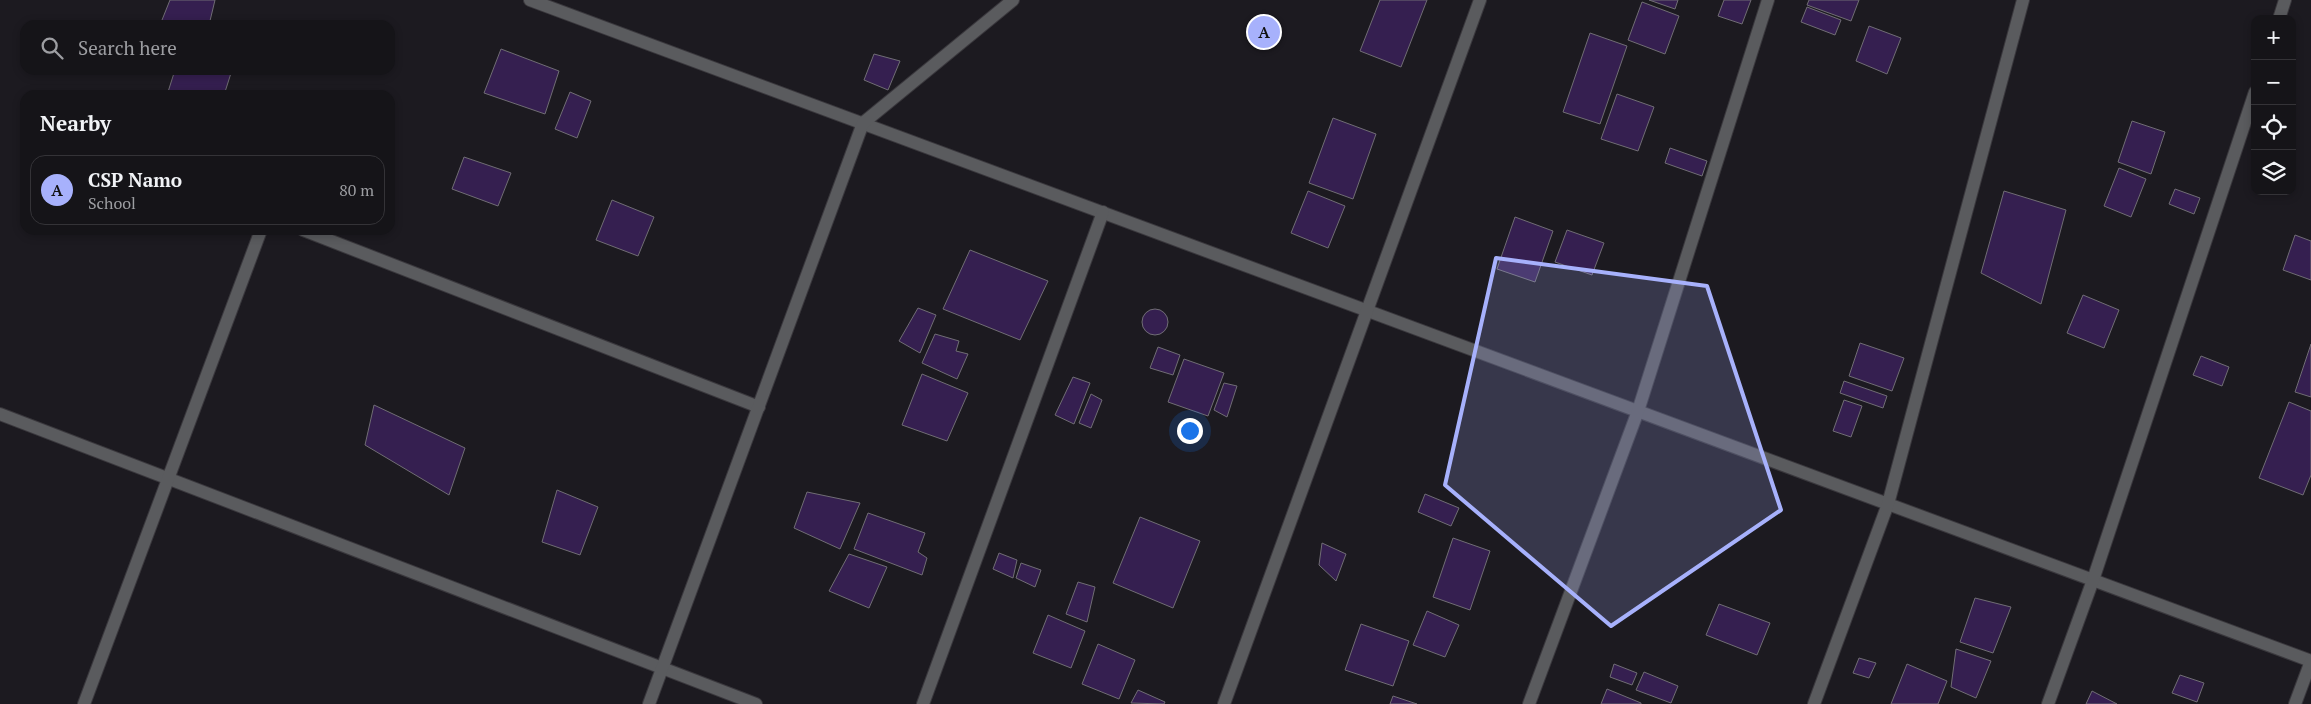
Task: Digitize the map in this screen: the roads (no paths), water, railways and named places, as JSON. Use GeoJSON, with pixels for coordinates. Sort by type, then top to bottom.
{"type":"FeatureCollection","features":[{"type":"Feature","properties":{"kind":"street"},"geometry":{"type":"LineString","coordinates":[[530,0],[2311,661],[2295,704]]}},
{"type":"Feature","properties":{"kind":"street"},"geometry":{"type":"LineString","coordinates":[[649,704],[863,123],[1013,0]]}},
{"type":"Feature","properties":{"kind":"street"},"geometry":{"type":"LineString","coordinates":[[1224,704],[1480,0]]}},
{"type":"Feature","properties":{"kind":"street"},"geometry":{"type":"LineString","coordinates":[[1529,704],[1638,411],[1768,0]]}},
{"type":"Feature","properties":{"kind":"street"},"geometry":{"type":"LineString","coordinates":[[1814,704],[1888,504],[2023,0]]}},
{"type":"Feature","properties":{"kind":"street"},"geometry":{"type":"LineString","coordinates":[[2280,15],[2285,0]]}},
{"type":"Feature","properties":{"kind":"street"},"geometry":{"type":"LineString","coordinates":[[2048,704],[2093,580],[2251,104]]}},
{"type":"Feature","properties":{"kind":"street"},"geometry":{"type":"LineString","coordinates":[[923,704],[1103,212]]}},
{"type":"Feature","properties":{"kind":"street"},"geometry":{"type":"LineString","coordinates":[[84,704],[259,235]]}},
{"type":"Feature","properties":{"kind":"street"},"geometry":{"type":"LineString","coordinates":[[316,235],[759,407]]}},
{"type":"Feature","properties":{"kind":"street"},"geometry":{"type":"LineString","coordinates":[[0,414],[756,704]]}},
{"type":"Feature","properties":{"kind":"place","name":"CSP Namo"},"geometry":{"type":"Point","coordinates":[1264,32]}}]}
